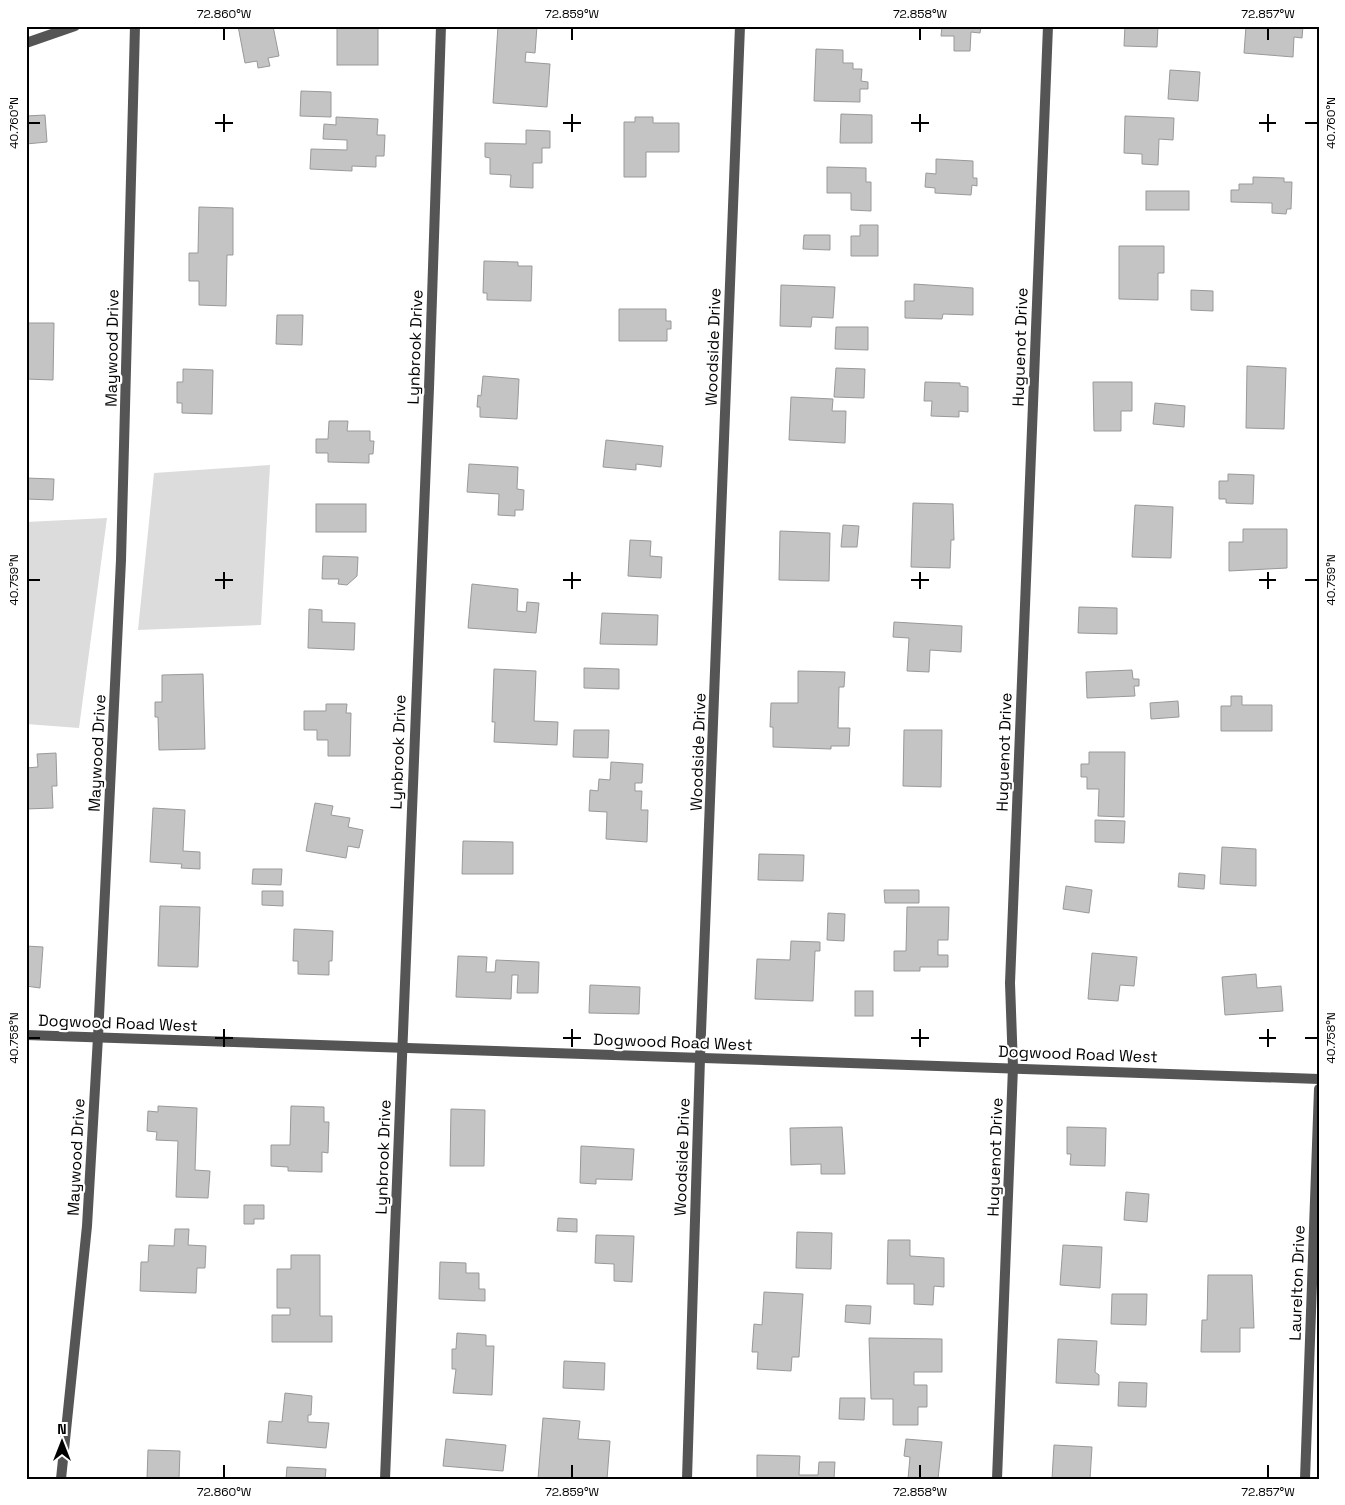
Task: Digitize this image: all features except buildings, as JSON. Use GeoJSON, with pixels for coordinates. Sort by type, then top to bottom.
{"type":"FeatureCollection","features":[{"type":"Feature","properties":{"kind":"street"},"geometry":{"type":"LineString","coordinates":[[26,43],[75,26]]}},
{"type":"Feature","properties":{"kind":"street","name":"Maywood Drive"},"geometry":{"type":"LineString","coordinates":[[61,1479],[87,1226],[98,1037],[121,560],[135,26]]}},
{"type":"Feature","properties":{"kind":"street","name":"Lynbrook Drive"},"geometry":{"type":"LineString","coordinates":[[385,1479],[441,26]]}},
{"type":"Feature","properties":{"kind":"street","name":"Woodside Drive"},"geometry":{"type":"LineString","coordinates":[[687,1479],[700,1058],[740,26]]}},
{"type":"Feature","properties":{"kind":"street","name":"Huguenot Drive"},"geometry":{"type":"LineString","coordinates":[[997,1479],[1013,1067],[1010,983],[1048,26]]}},
{"type":"Feature","properties":{"kind":"street","name":"Dogwood Road West"},"geometry":{"type":"LineString","coordinates":[[26,1034],[1319,1079]]}},
{"type":"Feature","properties":{"kind":"street","name":"Laurelton Drive"},"geometry":{"type":"LineString","coordinates":[[1305,1479],[1319,1089]]}},
{"type":"Feature","properties":{"kind":"shaded area"},"geometry":{"type":"Polygon","coordinates":[[[270,465],[261,625],[138,630],[154,473],[270,465]]]}},
{"type":"Feature","properties":{"kind":"shaded area"},"geometry":{"type":"Polygon","coordinates":[[[107,518],[79,728],[26,724],[26,522],[107,518]]]}}]}
